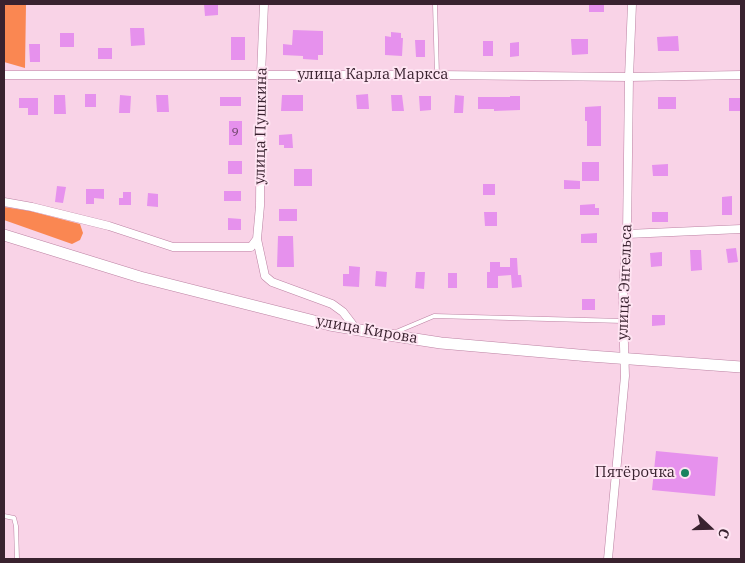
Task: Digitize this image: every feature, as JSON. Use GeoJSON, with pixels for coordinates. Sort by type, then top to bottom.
{"type":"FeatureCollection","features":[{"type":"Feature","properties":{"kind":"main road","name":"улица Кирова"},"geometry":{"type":"LineString","coordinates":[[4,235],[140,277],[330,325],[441,343],[741,367]]}},
{"type":"Feature","properties":{"kind":"street","name":"улица Пушкина"},"geometry":{"type":"LineString","coordinates":[[264,4],[258,239],[265,276],[272,282],[332,304],[343,312],[356,329]]}},
{"type":"Feature","properties":{"kind":"street","name":"улица Энгельса"},"geometry":{"type":"LineString","coordinates":[[608,559],[626,376],[623,289],[627,234],[632,4]]}},
{"type":"Feature","properties":{"kind":"street","name":"улица Карла Маркса"},"geometry":{"type":"LineString","coordinates":[[4,75],[629,77],[741,75]]}},
{"type":"Feature","properties":{"kind":"street"},"geometry":{"type":"LineString","coordinates":[[4,202],[110,226],[173,248],[251,247],[258,239]]}},
{"type":"Feature","properties":{"kind":"street"},"geometry":{"type":"LineString","coordinates":[[627,234],[741,229]]}},
{"type":"Feature","properties":{"kind":"lane"},"geometry":{"type":"LineString","coordinates":[[435,4],[437,75]]}},
{"type":"Feature","properties":{"kind":"lane"},"geometry":{"type":"LineString","coordinates":[[389,335],[434,316],[623,321]]}},
{"type":"Feature","properties":{"kind":"lane"},"geometry":{"type":"LineString","coordinates":[[4,516],[14,518],[17,559]]}},
{"type":"Feature","properties":{"kind":"shaded area"},"geometry":{"type":"Polygon","coordinates":[[[4,4],[26,4],[25,68],[4,62],[4,4]]]}},
{"type":"Feature","properties":{"kind":"shaded area"},"geometry":{"type":"Polygon","coordinates":[[[4,207],[30,211],[80,224],[83,233],[80,240],[72,244],[4,220],[4,207]]]}},
{"type":"Feature","properties":{"kind":"building"},"geometry":{"type":"Polygon","coordinates":[[[204,4],[218,4],[218,15],[205,16],[204,4]]]}},
{"type":"Feature","properties":{"kind":"building"},"geometry":{"type":"Polygon","coordinates":[[[589,4],[604,4],[604,12],[589,12],[589,4]]]}},
{"type":"Feature","properties":{"kind":"building"},"geometry":{"type":"Polygon","coordinates":[[[130,28],[144,28],[145,45],[131,46],[130,28]]]}},
{"type":"Feature","properties":{"kind":"building"},"geometry":{"type":"Polygon","coordinates":[[[293,30],[323,31],[323,55],[318,55],[318,60],[303,59],[303,56],[283,55],[283,44],[292,45],[293,30]]]}},
{"type":"Feature","properties":{"kind":"building"},"geometry":{"type":"Polygon","coordinates":[[[391,32],[401,33],[401,38],[403,38],[402,56],[385,55],[385,36],[391,37],[391,32]]]}},
{"type":"Feature","properties":{"kind":"building"},"geometry":{"type":"Polygon","coordinates":[[[60,33],[74,33],[74,47],[60,47],[60,33]]]}},
{"type":"Feature","properties":{"kind":"building"},"geometry":{"type":"Polygon","coordinates":[[[678,36],[679,51],[658,51],[657,37],[678,36]]]}},
{"type":"Feature","properties":{"kind":"building"},"geometry":{"type":"Polygon","coordinates":[[[231,37],[245,37],[245,60],[231,60],[231,37]]]}},
{"type":"Feature","properties":{"kind":"building"},"geometry":{"type":"Polygon","coordinates":[[[571,39],[588,39],[588,54],[572,55],[571,39]]]}},
{"type":"Feature","properties":{"kind":"building"},"geometry":{"type":"Polygon","coordinates":[[[415,40],[425,40],[425,57],[416,57],[415,40]]]}},
{"type":"Feature","properties":{"kind":"building"},"geometry":{"type":"Polygon","coordinates":[[[483,41],[493,41],[493,56],[483,56],[483,41]]]}},
{"type":"Feature","properties":{"kind":"building"},"geometry":{"type":"Polygon","coordinates":[[[519,42],[519,56],[510,57],[510,43],[519,42]]]}},
{"type":"Feature","properties":{"kind":"building"},"geometry":{"type":"Polygon","coordinates":[[[29,44],[40,44],[40,62],[30,62],[29,44]]]}},
{"type":"Feature","properties":{"kind":"building"},"geometry":{"type":"Polygon","coordinates":[[[98,48],[112,48],[112,59],[98,59],[98,48]]]}},
{"type":"Feature","properties":{"kind":"building"},"geometry":{"type":"Polygon","coordinates":[[[85,94],[96,94],[96,107],[85,107],[85,94]]]}},
{"type":"Feature","properties":{"kind":"building"},"geometry":{"type":"Polygon","coordinates":[[[368,94],[369,109],[357,109],[356,95],[368,94]]]}},
{"type":"Feature","properties":{"kind":"building"},"geometry":{"type":"Polygon","coordinates":[[[54,95],[65,95],[66,114],[54,114],[54,95]]]}},
{"type":"Feature","properties":{"kind":"building"},"geometry":{"type":"Polygon","coordinates":[[[120,95],[131,96],[130,113],[119,113],[120,95]]]}},
{"type":"Feature","properties":{"kind":"building"},"geometry":{"type":"Polygon","coordinates":[[[156,95],[168,95],[169,112],[157,112],[156,95]]]}},
{"type":"Feature","properties":{"kind":"building"},"geometry":{"type":"Polygon","coordinates":[[[282,95],[303,95],[303,111],[281,111],[282,95]]]}},
{"type":"Feature","properties":{"kind":"building"},"geometry":{"type":"Polygon","coordinates":[[[391,95],[402,95],[404,111],[392,111],[391,95]]]}},
{"type":"Feature","properties":{"kind":"building"},"geometry":{"type":"Polygon","coordinates":[[[455,95],[464,96],[463,113],[454,113],[455,95]]]}},
{"type":"Feature","properties":{"kind":"building"},"geometry":{"type":"Polygon","coordinates":[[[419,96],[431,96],[431,110],[420,111],[419,96]]]}},
{"type":"Feature","properties":{"kind":"building"},"geometry":{"type":"Polygon","coordinates":[[[520,96],[520,110],[494,111],[494,109],[478,109],[478,97],[520,96]]]}},
{"type":"Feature","properties":{"kind":"building"},"geometry":{"type":"Polygon","coordinates":[[[220,97],[241,97],[241,106],[220,106],[220,97]]]}},
{"type":"Feature","properties":{"kind":"building"},"geometry":{"type":"Polygon","coordinates":[[[658,97],[676,97],[676,109],[658,109],[658,97]]]}},
{"type":"Feature","properties":{"kind":"building"},"geometry":{"type":"Polygon","coordinates":[[[19,98],[38,98],[38,115],[28,115],[28,108],[19,108],[19,98]]]}},
{"type":"Feature","properties":{"kind":"building"},"geometry":{"type":"Polygon","coordinates":[[[729,98],[741,98],[741,111],[729,111],[729,98]]]}},
{"type":"Feature","properties":{"kind":"building"},"geometry":{"type":"Polygon","coordinates":[[[601,106],[601,146],[587,146],[585,107],[601,106]]]}},
{"type":"Feature","properties":{"kind":"building"},"geometry":{"type":"Polygon","coordinates":[[[229,121],[242,121],[242,145],[229,145],[229,121]]]}},
{"type":"Feature","properties":{"kind":"building"},"geometry":{"type":"Polygon","coordinates":[[[292,134],[293,148],[284,148],[284,145],[279,145],[279,135],[292,134]]]}},
{"type":"Feature","properties":{"kind":"building"},"geometry":{"type":"Polygon","coordinates":[[[228,161],[242,161],[242,174],[228,174],[228,161]]]}},
{"type":"Feature","properties":{"kind":"building"},"geometry":{"type":"Polygon","coordinates":[[[582,162],[599,162],[599,181],[582,181],[582,162]]]}},
{"type":"Feature","properties":{"kind":"building"},"geometry":{"type":"Polygon","coordinates":[[[668,164],[668,176],[653,176],[652,165],[668,164]]]}},
{"type":"Feature","properties":{"kind":"building"},"geometry":{"type":"Polygon","coordinates":[[[294,169],[312,169],[312,186],[294,186],[294,169]]]}},
{"type":"Feature","properties":{"kind":"building"},"geometry":{"type":"Polygon","coordinates":[[[564,180],[580,181],[580,189],[564,189],[564,180]]]}},
{"type":"Feature","properties":{"kind":"building"},"geometry":{"type":"Polygon","coordinates":[[[483,184],[495,184],[495,195],[483,195],[483,184]]]}},
{"type":"Feature","properties":{"kind":"building"},"geometry":{"type":"Polygon","coordinates":[[[57,186],[66,187],[63,203],[55,202],[57,186]]]}},
{"type":"Feature","properties":{"kind":"building"},"geometry":{"type":"Polygon","coordinates":[[[86,189],[104,189],[104,199],[94,198],[94,204],[86,204],[86,189]]]}},
{"type":"Feature","properties":{"kind":"building"},"geometry":{"type":"Polygon","coordinates":[[[224,191],[241,191],[241,201],[224,201],[224,191]]]}},
{"type":"Feature","properties":{"kind":"building"},"geometry":{"type":"Polygon","coordinates":[[[123,192],[131,192],[131,205],[119,205],[119,198],[123,198],[123,192]]]}},
{"type":"Feature","properties":{"kind":"building"},"geometry":{"type":"Polygon","coordinates":[[[148,193],[158,194],[158,207],[147,206],[148,193]]]}},
{"type":"Feature","properties":{"kind":"building"},"geometry":{"type":"Polygon","coordinates":[[[732,196],[732,215],[722,215],[722,197],[732,196]]]}},
{"type":"Feature","properties":{"kind":"building"},"geometry":{"type":"Polygon","coordinates":[[[595,204],[595,208],[599,208],[599,215],[580,215],[580,205],[595,204]]]}},
{"type":"Feature","properties":{"kind":"building"},"geometry":{"type":"Polygon","coordinates":[[[279,209],[297,209],[297,221],[279,221],[279,209]]]}},
{"type":"Feature","properties":{"kind":"building"},"geometry":{"type":"Polygon","coordinates":[[[484,212],[497,212],[497,226],[485,226],[484,212]]]}},
{"type":"Feature","properties":{"kind":"building"},"geometry":{"type":"Polygon","coordinates":[[[652,212],[668,212],[668,222],[652,222],[652,212]]]}},
{"type":"Feature","properties":{"kind":"building"},"geometry":{"type":"Polygon","coordinates":[[[228,218],[241,219],[241,230],[228,230],[228,218]]]}},
{"type":"Feature","properties":{"kind":"building"},"geometry":{"type":"Polygon","coordinates":[[[597,233],[597,243],[581,243],[581,234],[597,233]]]}},
{"type":"Feature","properties":{"kind":"building"},"geometry":{"type":"Polygon","coordinates":[[[278,236],[293,236],[294,267],[277,267],[278,236]]]}},
{"type":"Feature","properties":{"kind":"building"},"geometry":{"type":"Polygon","coordinates":[[[736,248],[738,262],[728,263],[726,249],[736,248]]]}},
{"type":"Feature","properties":{"kind":"building"},"geometry":{"type":"Polygon","coordinates":[[[690,250],[701,250],[702,270],[691,271],[690,250]]]}},
{"type":"Feature","properties":{"kind":"building"},"geometry":{"type":"Polygon","coordinates":[[[662,252],[662,266],[651,267],[650,253],[662,252]]]}},
{"type":"Feature","properties":{"kind":"building"},"geometry":{"type":"Polygon","coordinates":[[[510,258],[517,258],[518,275],[521,275],[522,287],[512,288],[511,275],[498,276],[498,288],[487,288],[487,272],[490,272],[490,262],[500,262],[500,267],[510,267],[510,258]]]}},
{"type":"Feature","properties":{"kind":"building"},"geometry":{"type":"Polygon","coordinates":[[[349,266],[360,267],[359,287],[343,286],[343,274],[349,274],[349,266]]]}},
{"type":"Feature","properties":{"kind":"building"},"geometry":{"type":"Polygon","coordinates":[[[376,271],[387,272],[386,287],[375,286],[376,271]]]}},
{"type":"Feature","properties":{"kind":"building"},"geometry":{"type":"Polygon","coordinates":[[[416,272],[425,272],[424,289],[415,288],[416,272]]]}},
{"type":"Feature","properties":{"kind":"building"},"geometry":{"type":"Polygon","coordinates":[[[448,273],[457,273],[457,288],[448,288],[448,273]]]}},
{"type":"Feature","properties":{"kind":"building"},"geometry":{"type":"Polygon","coordinates":[[[582,299],[595,299],[595,310],[582,310],[582,299]]]}},
{"type":"Feature","properties":{"kind":"building"},"geometry":{"type":"Polygon","coordinates":[[[652,315],[665,315],[665,325],[652,326],[652,315]]]}},
{"type":"Feature","properties":{"kind":"building","name":"Пятёрочка"},"geometry":{"type":"Polygon","coordinates":[[[656,451],[718,457],[715,496],[652,490],[656,451]]]}},
{"type":"Feature","properties":{"kind":"place","name":"Пятёрочка"},"geometry":{"type":"Point","coordinates":[685,473]}}]}
